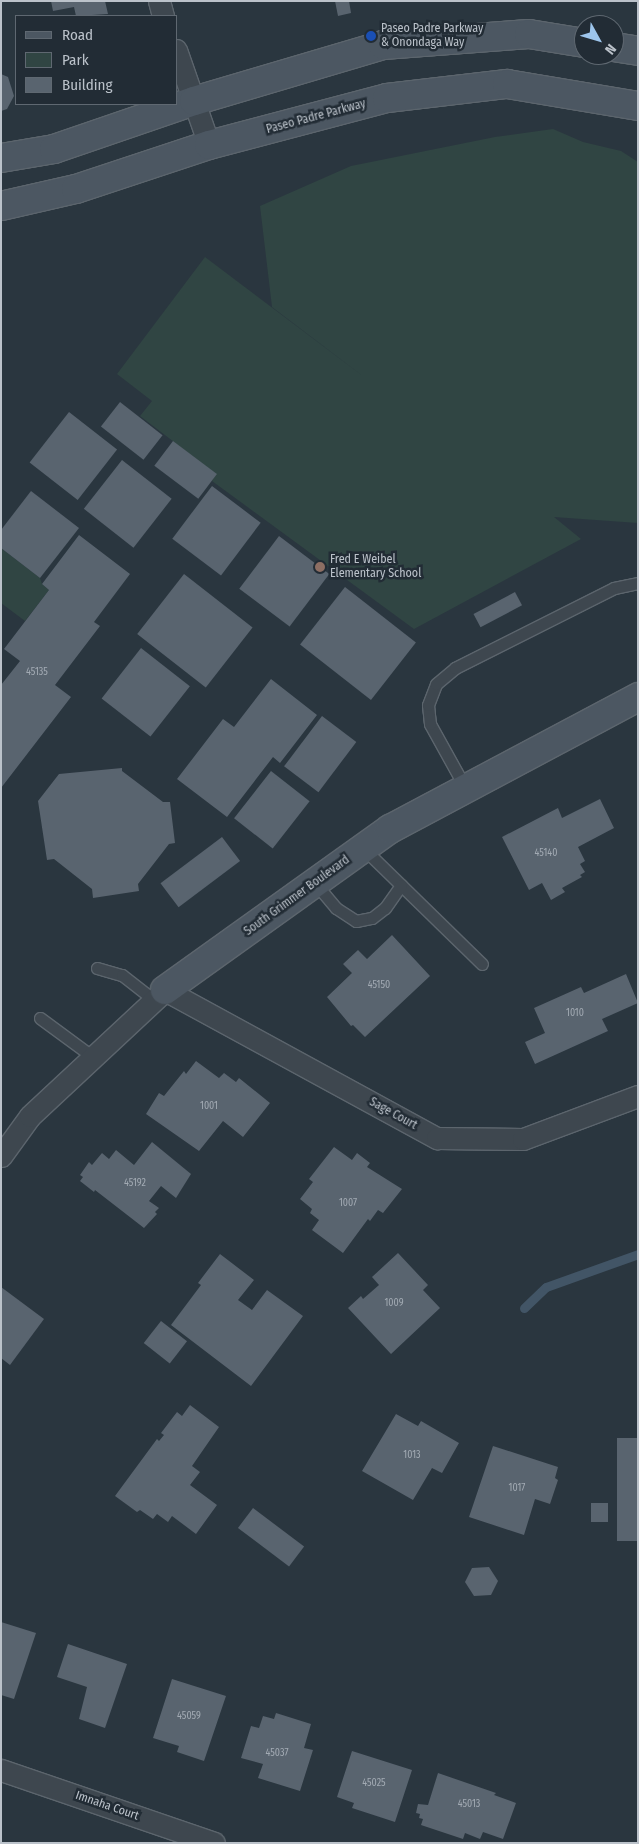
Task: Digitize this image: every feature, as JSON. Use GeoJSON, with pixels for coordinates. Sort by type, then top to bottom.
{"type":"FeatureCollection","features":[{"type":"Feature","properties":{"kind":"main road"},"geometry":{"type":"LineString","coordinates":[[1,158],[54,149],[194,101],[382,46],[529,34],[574,41]]}},
{"type":"Feature","properties":{"kind":"main road"},"geometry":{"type":"LineString","coordinates":[[624,48],[638,50]]}},
{"type":"Feature","properties":{"kind":"main road","name":"Paseo Padre Parkway"},"geometry":{"type":"LineString","coordinates":[[1,206],[76,189],[209,145],[387,98],[507,84],[638,106]]}},
{"type":"Feature","properties":{"kind":"main road","name":"South Grimmer Boulevard"},"geometry":{"type":"LineString","coordinates":[[160,995],[390,829],[638,697]]}},
{"type":"Feature","properties":{"kind":"street"},"geometry":{"type":"LineString","coordinates":[[160,1],[163,15]]}},
{"type":"Feature","properties":{"kind":"street"},"geometry":{"type":"LineString","coordinates":[[178,56],[209,145]]}},
{"type":"Feature","properties":{"kind":"street","name":"South Grimmer Boulevard"},"geometry":{"type":"LineString","coordinates":[[1,1156],[30,1116],[160,995]]}},
{"type":"Feature","properties":{"kind":"street","name":"Sage Court"},"geometry":{"type":"LineString","coordinates":[[160,995],[437,1138],[523,1139],[638,1096]]}},
{"type":"Feature","properties":{"kind":"street","name":"Imnaha Court"},"geometry":{"type":"LineString","coordinates":[[1,1770],[214,1843]]}},
{"type":"Feature","properties":{"kind":"lane"},"geometry":{"type":"LineString","coordinates":[[466,788],[430,724],[428,705],[436,684],[464,663],[614,588],[638,583]]}},
{"type":"Feature","properties":{"kind":"lane"},"geometry":{"type":"LineString","coordinates":[[363,848],[482,964]]}},
{"type":"Feature","properties":{"kind":"lane"},"geometry":{"type":"LineString","coordinates":[[315,883],[336,908],[356,921],[372,918],[385,908],[401,885]]}},
{"type":"Feature","properties":{"kind":"lane"},"geometry":{"type":"LineString","coordinates":[[97,968],[122,976],[160,995]]}},
{"type":"Feature","properties":{"kind":"lane"},"geometry":{"type":"LineString","coordinates":[[40,1018],[92,1058]]}},
{"type":"Feature","properties":{"kind":"green space"},"geometry":{"type":"Polygon","coordinates":[[[553,129],[583,142],[621,151],[638,162],[638,523],[554,517],[581,539],[414,629],[212,481],[216,474],[140,416],[152,401],[117,374],[205,257],[368,380],[272,307],[260,206],[351,166],[495,137],[553,129]]]}},
{"type":"Feature","properties":{"kind":"green space"},"geometry":{"type":"Polygon","coordinates":[[[1,548],[40,578],[42,584],[49,590],[25,621],[1,603],[1,548]]]}},
{"type":"Feature","properties":{"kind":"building"},"geometry":{"type":"Polygon","coordinates":[[[51,1],[105,1],[108,14],[76,15],[74,7],[53,11],[51,1]]]}},
{"type":"Feature","properties":{"kind":"building"},"geometry":{"type":"Polygon","coordinates":[[[335,1],[349,1],[351,13],[338,16],[335,1]]]}},
{"type":"Feature","properties":{"kind":"building"},"geometry":{"type":"Polygon","coordinates":[[[1,74],[8,77],[14,96],[7,109],[1,111],[1,74]]]}},
{"type":"Feature","properties":{"kind":"building"},"geometry":{"type":"Polygon","coordinates":[[[120,402],[163,435],[143,460],[101,426],[120,402]]]}},
{"type":"Feature","properties":{"kind":"building"},"geometry":{"type":"Polygon","coordinates":[[[69,412],[117,450],[78,500],[30,462],[69,412]]]}},
{"type":"Feature","properties":{"kind":"building"},"geometry":{"type":"Polygon","coordinates":[[[173,441],[217,474],[198,499],[154,466],[173,441]]]}},
{"type":"Feature","properties":{"kind":"building"},"geometry":{"type":"Polygon","coordinates":[[[122,460],[172,499],[133,548],[84,509],[122,460]]]}},
{"type":"Feature","properties":{"kind":"building"},"geometry":{"type":"Polygon","coordinates":[[[212,486],[261,523],[221,575],[172,539],[212,486]]]}},
{"type":"Feature","properties":{"kind":"building"},"geometry":{"type":"Polygon","coordinates":[[[31,491],[79,528],[40,578],[1,548],[1,530],[31,491]]]}},
{"type":"Feature","properties":{"kind":"building"},"geometry":{"type":"Polygon","coordinates":[[[79,535],[130,574],[94,622],[100,626],[55,685],[71,697],[1,788],[1,685],[20,661],[4,649],[49,590],[42,584],[79,535]]]}},
{"type":"Feature","properties":{"kind":"building"},"geometry":{"type":"Polygon","coordinates":[[[279,536],[329,574],[290,627],[239,589],[279,536]]]}},
{"type":"Feature","properties":{"kind":"building"},"geometry":{"type":"Polygon","coordinates":[[[184,574],[253,628],[206,687],[137,634],[184,574]]]}},
{"type":"Feature","properties":{"kind":"building"},"geometry":{"type":"Polygon","coordinates":[[[345,587],[416,642],[371,700],[300,645],[345,587]]]}},
{"type":"Feature","properties":{"kind":"building"},"geometry":{"type":"Polygon","coordinates":[[[515,592],[522,605],[481,627],[474,614],[515,592]]]}},
{"type":"Feature","properties":{"kind":"building"},"geometry":{"type":"Polygon","coordinates":[[[141,648],[190,686],[150,737],[102,698],[141,648]]]}},
{"type":"Feature","properties":{"kind":"building"},"geometry":{"type":"Polygon","coordinates":[[[271,679],[317,715],[280,763],[273,757],[227,817],[177,779],[223,719],[234,727],[271,679]]]}},
{"type":"Feature","properties":{"kind":"building"},"geometry":{"type":"Polygon","coordinates":[[[322,716],[356,742],[318,792],[284,766],[322,716]]]}},
{"type":"Feature","properties":{"kind":"building"},"geometry":{"type":"Polygon","coordinates":[[[122,768],[122,771],[163,802],[170,802],[175,843],[169,844],[138,884],[139,891],[93,898],[92,889],[54,859],[47,860],[38,801],[59,774],[122,768]]]}},
{"type":"Feature","properties":{"kind":"building"},"geometry":{"type":"Polygon","coordinates":[[[271,771],[310,801],[273,848],[234,818],[271,771]]]}},
{"type":"Feature","properties":{"kind":"building"},"geometry":{"type":"Polygon","coordinates":[[[600,799],[614,828],[578,847],[585,861],[580,864],[585,872],[580,875],[582,877],[562,888],[565,892],[551,900],[542,883],[529,890],[502,837],[558,808],[562,818],[600,799]]]}},
{"type":"Feature","properties":{"kind":"building"},"geometry":{"type":"Polygon","coordinates":[[[222,837],[240,861],[179,907],[161,883],[222,837]]]}},
{"type":"Feature","properties":{"kind":"building"},"geometry":{"type":"Polygon","coordinates":[[[392,935],[430,976],[365,1037],[353,1025],[351,1026],[327,997],[352,973],[343,964],[358,950],[367,959],[392,935]]]}},
{"type":"Feature","properties":{"kind":"building"},"geometry":{"type":"Polygon","coordinates":[[[626,974],[638,1003],[602,1019],[608,1031],[535,1064],[525,1042],[545,1033],[534,1008],[581,987],[584,993],[626,974]]]}},
{"type":"Feature","properties":{"kind":"building"},"geometry":{"type":"Polygon","coordinates":[[[196,1061],[219,1078],[224,1073],[236,1082],[239,1078],[270,1103],[243,1137],[223,1121],[199,1151],[146,1114],[159,1093],[164,1096],[184,1071],[186,1074],[196,1061]]]}},
{"type":"Feature","properties":{"kind":"building"},"geometry":{"type":"Polygon","coordinates":[[[152,1142],[191,1174],[176,1198],[161,1186],[149,1201],[159,1208],[155,1212],[157,1214],[144,1228],[95,1190],[94,1192],[80,1181],[83,1177],[80,1175],[89,1162],[92,1165],[102,1153],[109,1159],[116,1150],[134,1165],[152,1142]]]}},
{"type":"Feature","properties":{"kind":"building"},"geometry":{"type":"Polygon","coordinates":[[[334,1147],[352,1160],[357,1153],[370,1163],[367,1167],[402,1189],[383,1213],[378,1210],[370,1221],[368,1219],[343,1253],[312,1230],[319,1220],[310,1213],[312,1209],[300,1199],[313,1182],[309,1179],[334,1147]]]}},
{"type":"Feature","properties":{"kind":"building"},"geometry":{"type":"Polygon","coordinates":[[[398,1253],[428,1285],[423,1290],[440,1308],[391,1354],[348,1308],[361,1296],[363,1299],[379,1285],[372,1277],[398,1253]]]}},
{"type":"Feature","properties":{"kind":"building"},"geometry":{"type":"Polygon","coordinates":[[[220,1254],[254,1280],[238,1300],[252,1310],[267,1290],[303,1316],[251,1386],[171,1325],[201,1285],[198,1283],[220,1254]]]}},
{"type":"Feature","properties":{"kind":"building"},"geometry":{"type":"Polygon","coordinates":[[[1,1287],[44,1319],[10,1365],[1,1358],[1,1287]]]}},
{"type":"Feature","properties":{"kind":"building"},"geometry":{"type":"Polygon","coordinates":[[[161,1321],[187,1341],[170,1363],[144,1343],[161,1321]]]}},
{"type":"Feature","properties":{"kind":"building"},"geometry":{"type":"Polygon","coordinates":[[[190,1405],[219,1427],[192,1466],[200,1472],[190,1485],[217,1505],[196,1534],[172,1516],[168,1522],[157,1514],[153,1519],[140,1510],[137,1512],[115,1496],[157,1439],[159,1441],[164,1435],[161,1433],[177,1412],[182,1416],[190,1405]]]}},
{"type":"Feature","properties":{"kind":"building"},"geometry":{"type":"Polygon","coordinates":[[[396,1414],[418,1426],[421,1421],[459,1443],[442,1473],[432,1468],[413,1500],[362,1471],[396,1414]]]}},
{"type":"Feature","properties":{"kind":"building"},"geometry":{"type":"Polygon","coordinates":[[[617,1438],[638,1438],[638,1541],[617,1541],[617,1438]]]}},
{"type":"Feature","properties":{"kind":"building"},"geometry":{"type":"Polygon","coordinates":[[[493,1446],[558,1467],[555,1478],[558,1480],[550,1504],[535,1499],[524,1535],[469,1517],[493,1446]]]}},
{"type":"Feature","properties":{"kind":"building"},"geometry":{"type":"Polygon","coordinates":[[[591,1503],[608,1503],[608,1522],[591,1522],[591,1503]]]}},
{"type":"Feature","properties":{"kind":"building"},"geometry":{"type":"Polygon","coordinates":[[[253,1508],[304,1547],[289,1566],[238,1528],[253,1508]]]}},
{"type":"Feature","properties":{"kind":"building"},"geometry":{"type":"Polygon","coordinates":[[[489,1567],[498,1581],[491,1595],[474,1596],[465,1582],[472,1568],[489,1567]]]}},
{"type":"Feature","properties":{"kind":"building"},"geometry":{"type":"Polygon","coordinates":[[[1,1622],[36,1633],[14,1699],[1,1695],[1,1622]]]}},
{"type":"Feature","properties":{"kind":"building"},"geometry":{"type":"Polygon","coordinates":[[[68,1644],[127,1664],[105,1728],[79,1719],[87,1687],[57,1677],[68,1644]]]}},
{"type":"Feature","properties":{"kind":"building"},"geometry":{"type":"Polygon","coordinates":[[[172,1679],[226,1696],[204,1761],[177,1752],[179,1746],[153,1738],[172,1679]]]}},
{"type":"Feature","properties":{"kind":"building"},"geometry":{"type":"Polygon","coordinates":[[[276,1713],[311,1724],[304,1748],[313,1750],[300,1791],[258,1778],[263,1764],[241,1758],[251,1726],[259,1728],[263,1716],[274,1719],[276,1713]]]}},
{"type":"Feature","properties":{"kind":"building"},"geometry":{"type":"Polygon","coordinates":[[[352,1751],[412,1770],[395,1822],[352,1808],[354,1803],[337,1797],[352,1751]]]}},
{"type":"Feature","properties":{"kind":"building"},"geometry":{"type":"Polygon","coordinates":[[[438,1773],[496,1793],[494,1795],[516,1803],[503,1839],[483,1832],[480,1839],[465,1833],[463,1839],[421,1825],[423,1819],[419,1818],[420,1814],[416,1813],[418,1804],[428,1805],[438,1773]]]}},
{"type":"Feature","properties":{"kind":"waterway"},"geometry":{"type":"LineString","coordinates":[[524,1308],[546,1287],[638,1254]]}},
{"type":"Feature","properties":{"kind":"place","name":"Paseo Padre Parkway & Onondaga Way"},"geometry":{"type":"Point","coordinates":[371,36]}},
{"type":"Feature","properties":{"kind":"place","name":"Fred E Weibel Elementary School"},"geometry":{"type":"Point","coordinates":[320,567]}}]}
